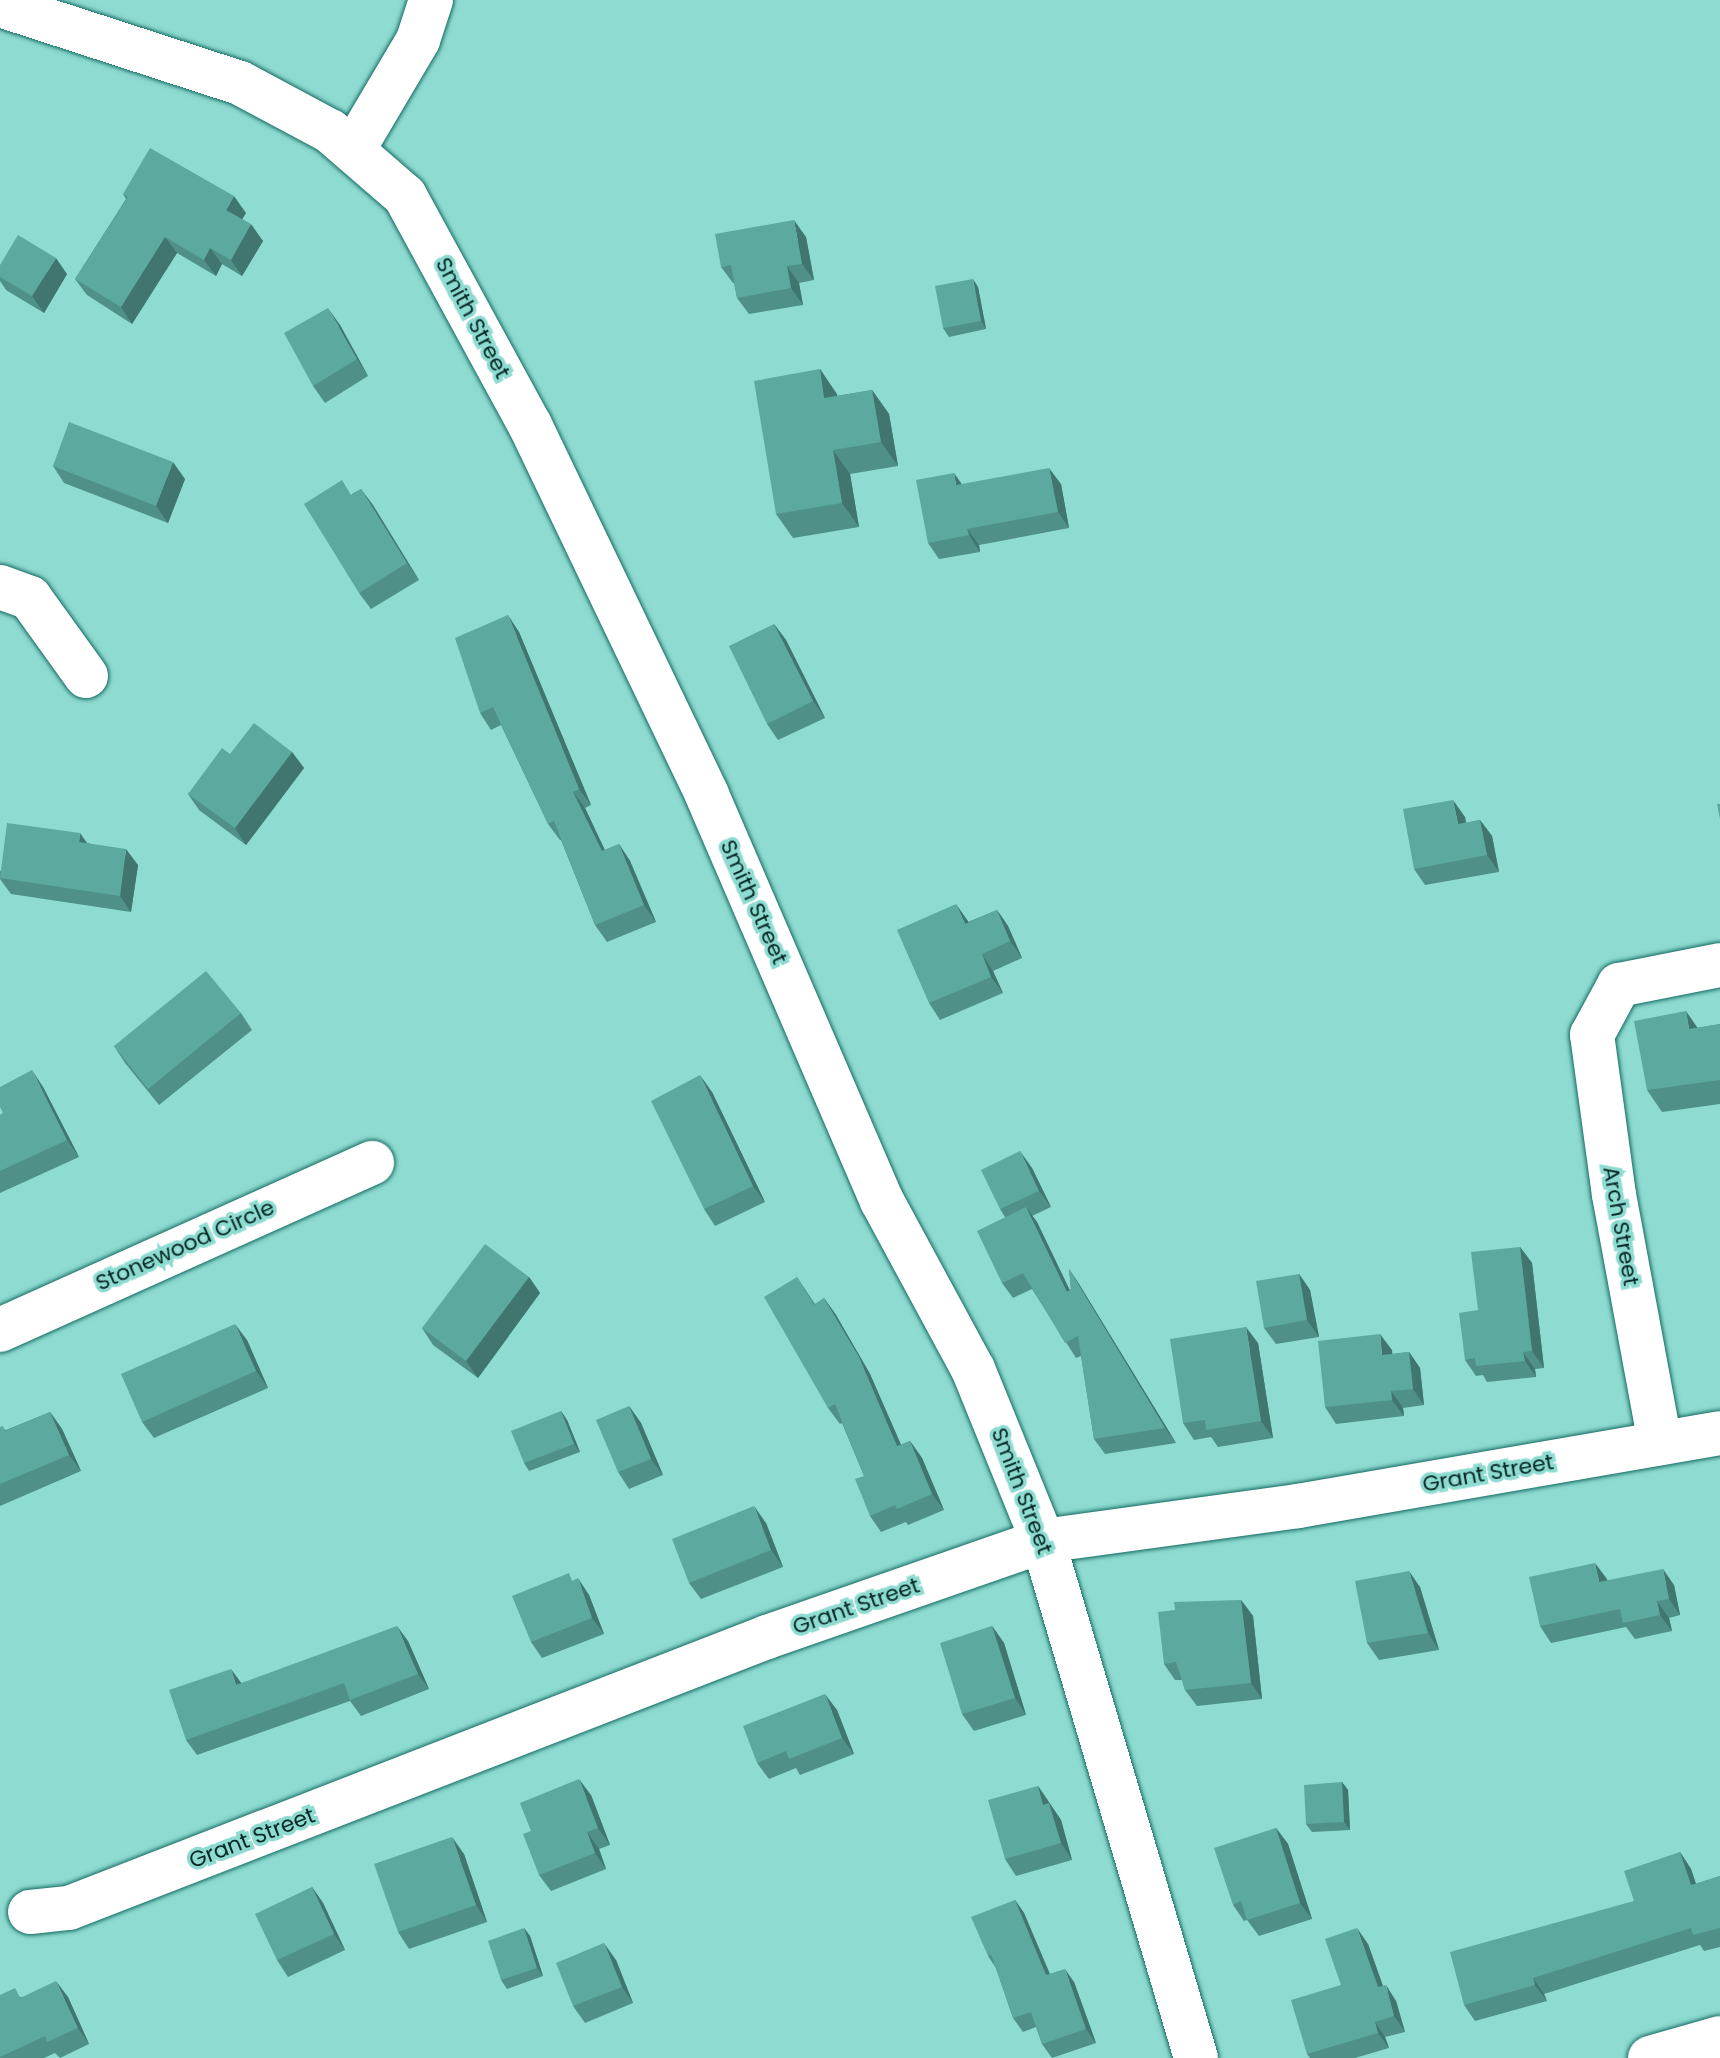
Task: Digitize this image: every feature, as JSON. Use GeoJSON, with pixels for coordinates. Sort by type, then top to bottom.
{"type":"FeatureCollection","features":[{"type":"Feature","properties":{"kind":"street"},"geometry":{"type":"LineString","coordinates":[[353,150],[418,40],[431,0]]}},
{"type":"Feature","properties":{"kind":"street","name":"Smith Street"},"geometry":{"type":"LineString","coordinates":[[0,5],[240,83],[330,131],[405,196],[530,425],[707,795],[882,1201],[973,1369],[1043,1541],[1196,2058]]}},
{"type":"Feature","properties":{"kind":"street"},"geometry":{"type":"LineString","coordinates":[[0,587],[30,598],[86,676]]}},
{"type":"Feature","properties":{"kind":"street","name":"Arch Street"},"geometry":{"type":"LineString","coordinates":[[1660,1443],[1614,1195],[1592,1035],[1619,985],[1720,965]]}},
{"type":"Feature","properties":{"kind":"street","name":"Stonewood Circle"},"geometry":{"type":"LineString","coordinates":[[0,1330],[372,1163]]}},
{"type":"Feature","properties":{"kind":"street","name":"Grant Street"},"geometry":{"type":"LineString","coordinates":[[30,1912],[69,1908],[767,1637],[1043,1541],[1298,1506],[1720,1433]]}},
{"type":"Feature","properties":{"kind":"street"},"geometry":{"type":"LineString","coordinates":[[1662,2056],[1720,2038]]}},
{"type":"Feature","properties":{"kind":"building"},"geometry":{"type":"Polygon","coordinates":[[[150,148],[234,196],[226,210],[251,224],[231,260],[210,248],[204,260],[165,237],[121,307],[75,279],[128,197],[123,194],[150,148]]]}},
{"type":"Feature","properties":{"kind":"building"},"geometry":{"type":"Polygon","coordinates":[[[794,220],[802,264],[787,266],[791,288],[737,298],[731,265],[721,267],[715,234],[794,220]]]}},
{"type":"Feature","properties":{"kind":"building"},"geometry":{"type":"Polygon","coordinates":[[[18,235],[56,258],[32,296],[0,277],[0,265],[18,235]]]}},
{"type":"Feature","properties":{"kind":"building"},"geometry":{"type":"Polygon","coordinates":[[[973,279],[981,321],[943,328],[935,286],[973,279]]]}},
{"type":"Feature","properties":{"kind":"building"},"geometry":{"type":"Polygon","coordinates":[[[328,308],[357,359],[313,386],[284,333],[328,308]]]}},
{"type":"Feature","properties":{"kind":"building"},"geometry":{"type":"Polygon","coordinates":[[[820,369],[824,398],[872,390],[881,442],[833,450],[842,503],[776,514],[754,381],[820,369]]]}},
{"type":"Feature","properties":{"kind":"building"},"geometry":{"type":"Polygon","coordinates":[[[69,422],[173,462],[156,506],[53,466],[69,422]]]}},
{"type":"Feature","properties":{"kind":"building"},"geometry":{"type":"Polygon","coordinates":[[[1049,468],[1058,512],[967,529],[969,535],[928,543],[916,480],[954,473],[956,485],[1049,468]]]}},
{"type":"Feature","properties":{"kind":"building"},"geometry":{"type":"Polygon","coordinates":[[[342,480],[351,495],[361,489],[407,563],[359,593],[304,504],[342,480]]]}},
{"type":"Feature","properties":{"kind":"building"},"geometry":{"type":"Polygon","coordinates":[[[508,615],[579,789],[573,792],[602,851],[619,844],[644,905],[595,925],[554,821],[548,824],[493,707],[480,713],[455,638],[508,615]]]}},
{"type":"Feature","properties":{"kind":"building"},"geometry":{"type":"Polygon","coordinates":[[[774,624],[813,701],[767,724],[729,646],[774,624]]]}},
{"type":"Feature","properties":{"kind":"building"},"geometry":{"type":"Polygon","coordinates":[[[254,723],[292,752],[235,828],[188,794],[222,748],[230,754],[254,723]]]}},
{"type":"Feature","properties":{"kind":"building"},"geometry":{"type":"Polygon","coordinates":[[[1453,800],[1458,824],[1480,820],[1487,855],[1414,869],[1403,809],[1453,800]]]}},
{"type":"Feature","properties":{"kind":"building"},"geometry":{"type":"Polygon","coordinates":[[[7,823],[80,833],[79,842],[126,849],[120,896],[0,878],[7,823]]]}},
{"type":"Feature","properties":{"kind":"building"},"geometry":{"type":"Polygon","coordinates":[[[956,904],[965,924],[997,910],[1010,941],[982,954],[991,977],[929,1003],[897,930],[956,904]]]}},
{"type":"Feature","properties":{"kind":"building"},"geometry":{"type":"Polygon","coordinates":[[[206,971],[241,1013],[148,1089],[114,1046],[206,971]]]}},
{"type":"Feature","properties":{"kind":"building"},"geometry":{"type":"Polygon","coordinates":[[[1686,1011],[1689,1029],[1720,1024],[1720,1080],[1647,1090],[1634,1021],[1686,1011]]]}},
{"type":"Feature","properties":{"kind":"building"},"geometry":{"type":"Polygon","coordinates":[[[32,1070],[67,1140],[0,1171],[0,1115],[3,1113],[0,1087],[32,1070]]]}},
{"type":"Feature","properties":{"kind":"building"},"geometry":{"type":"Polygon","coordinates":[[[700,1075],[753,1186],[704,1209],[651,1101],[700,1075]]]}},
{"type":"Feature","properties":{"kind":"building"},"geometry":{"type":"Polygon","coordinates":[[[1020,1151],[1039,1191],[1000,1209],[981,1170],[1020,1151]]]}},
{"type":"Feature","properties":{"kind":"building"},"geometry":{"type":"Polygon","coordinates":[[[1026,1207],[1067,1292],[1071,1289],[1069,1269],[1165,1428],[1094,1439],[1078,1336],[1065,1343],[1023,1273],[1002,1283],[977,1231],[1026,1207]]]}},
{"type":"Feature","properties":{"kind":"building"},"geometry":{"type":"Polygon","coordinates":[[[485,1244],[529,1277],[466,1361],[422,1328],[485,1244]]]}},
{"type":"Feature","properties":{"kind":"building"},"geometry":{"type":"Polygon","coordinates":[[[1520,1247],[1532,1351],[1523,1352],[1525,1361],[1476,1366],[1475,1358],[1465,1360],[1459,1313],[1478,1310],[1471,1252],[1520,1247]]]}},
{"type":"Feature","properties":{"kind":"building"},"geometry":{"type":"Polygon","coordinates":[[[1299,1274],[1307,1320],[1264,1328],[1256,1281],[1299,1274]]]}},
{"type":"Feature","properties":{"kind":"building"},"geometry":{"type":"Polygon","coordinates":[[[797,1277],[814,1305],[824,1298],[859,1357],[897,1446],[910,1441],[932,1494],[897,1509],[895,1505],[870,1516],[855,1479],[864,1476],[835,1404],[828,1408],[764,1297],[797,1277]]]}},
{"type":"Feature","properties":{"kind":"building"},"geometry":{"type":"Polygon","coordinates":[[[235,1324],[256,1371],[142,1422],[121,1374],[235,1324]]]}},
{"type":"Feature","properties":{"kind":"building"},"geometry":{"type":"Polygon","coordinates":[[[1246,1327],[1261,1421],[1206,1430],[1205,1420],[1183,1423],[1170,1339],[1246,1327]]]}},
{"type":"Feature","properties":{"kind":"building"},"geometry":{"type":"Polygon","coordinates":[[[1380,1334],[1382,1355],[1409,1352],[1413,1389],[1391,1391],[1392,1400],[1325,1407],[1318,1341],[1380,1334]]]}},
{"type":"Feature","properties":{"kind":"building"},"geometry":{"type":"Polygon","coordinates":[[[629,1406],[651,1459],[618,1472],[596,1420],[629,1406]]]}},
{"type":"Feature","properties":{"kind":"building"},"geometry":{"type":"Polygon","coordinates":[[[561,1411],[574,1444],[524,1463],[511,1431],[561,1411]]]}},
{"type":"Feature","properties":{"kind":"building"},"geometry":{"type":"Polygon","coordinates":[[[50,1412],[69,1455],[0,1484],[0,1427],[3,1426],[5,1431],[50,1412]]]}},
{"type":"Feature","properties":{"kind":"building"},"geometry":{"type":"Polygon","coordinates":[[[754,1506],[771,1550],[689,1583],[672,1539],[754,1506]]]}},
{"type":"Feature","properties":{"kind":"building"},"geometry":{"type":"Polygon","coordinates":[[[1595,1563],[1599,1582],[1663,1569],[1669,1599],[1657,1601],[1660,1615],[1623,1623],[1620,1609],[1540,1626],[1529,1577],[1595,1563]]]}},
{"type":"Feature","properties":{"kind":"building"},"geometry":{"type":"Polygon","coordinates":[[[1409,1571],[1428,1633],[1367,1643],[1355,1581],[1409,1571]]]}},
{"type":"Feature","properties":{"kind":"building"},"geometry":{"type":"Polygon","coordinates":[[[569,1573],[572,1581],[578,1578],[592,1618],[531,1642],[512,1596],[569,1573]]]}},
{"type":"Feature","properties":{"kind":"building"},"geometry":{"type":"Polygon","coordinates":[[[1241,1600],[1251,1683],[1185,1690],[1176,1662],[1164,1664],[1158,1612],[1175,1610],[1174,1602],[1241,1600]]]}},
{"type":"Feature","properties":{"kind":"building"},"geometry":{"type":"Polygon","coordinates":[[[397,1626],[418,1674],[350,1700],[344,1683],[186,1740],[169,1690],[231,1669],[236,1685],[397,1626]]]}},
{"type":"Feature","properties":{"kind":"building"},"geometry":{"type":"Polygon","coordinates":[[[992,1626],[1015,1698],[962,1714],[940,1643],[992,1626]]]}},
{"type":"Feature","properties":{"kind":"building"},"geometry":{"type":"Polygon","coordinates":[[[825,1694],[842,1738],[789,1759],[786,1751],[757,1763],[743,1726],[825,1694]]]}},
{"type":"Feature","properties":{"kind":"building"},"geometry":{"type":"Polygon","coordinates":[[[579,1779],[598,1828],[587,1832],[595,1853],[539,1875],[523,1834],[531,1831],[520,1803],[579,1779]]]}},
{"type":"Feature","properties":{"kind":"building"},"geometry":{"type":"Polygon","coordinates":[[[1342,1782],[1344,1822],[1306,1824],[1304,1785],[1342,1782]]]}},
{"type":"Feature","properties":{"kind":"building"},"geometry":{"type":"Polygon","coordinates":[[[1038,1786],[1043,1805],[1049,1803],[1061,1843],[1005,1859],[988,1800],[1038,1786]]]}},
{"type":"Feature","properties":{"kind":"building"},"geometry":{"type":"Polygon","coordinates":[[[1276,1828],[1300,1903],[1247,1920],[1241,1901],[1233,1905],[1214,1848],[1276,1828]]]}},
{"type":"Feature","properties":{"kind":"building"},"geometry":{"type":"Polygon","coordinates":[[[452,1837],[476,1905],[398,1932],[374,1864],[452,1837]]]}},
{"type":"Feature","properties":{"kind":"building"},"geometry":{"type":"Polygon","coordinates":[[[1680,1852],[1691,1885],[1720,1876],[1720,1928],[1693,1935],[1691,1928],[1533,1978],[1535,1985],[1464,2005],[1450,1952],[1634,1901],[1624,1871],[1680,1852]]]}},
{"type":"Feature","properties":{"kind":"building"},"geometry":{"type":"Polygon","coordinates":[[[312,1887],[334,1934],[277,1960],[255,1914],[312,1887]]]}},
{"type":"Feature","properties":{"kind":"building"},"geometry":{"type":"Polygon","coordinates":[[[1015,1900],[1046,1975],[1065,1969],[1086,2029],[1042,2044],[1031,2012],[1013,2018],[991,1954],[988,1956],[971,1917],[1015,1900]]]}},
{"type":"Feature","properties":{"kind":"building"},"geometry":{"type":"Polygon","coordinates":[[[524,1928],[537,1968],[501,1980],[488,1941],[524,1928]]]}},
{"type":"Feature","properties":{"kind":"building"},"geometry":{"type":"Polygon","coordinates":[[[1357,1928],[1378,1987],[1386,1985],[1394,2016],[1375,2022],[1378,2033],[1307,2054],[1291,2000],[1341,1985],[1325,1939],[1357,1928]]]}},
{"type":"Feature","properties":{"kind":"building"},"geometry":{"type":"Polygon","coordinates":[[[604,1943],[622,1987],[573,2006],[556,1963],[604,1943]]]}},
{"type":"Feature","properties":{"kind":"building"},"geometry":{"type":"Polygon","coordinates":[[[56,1981],[78,2028],[47,2042],[45,2036],[0,2057],[0,1995],[15,1988],[20,1998],[56,1981]]]}}]}
